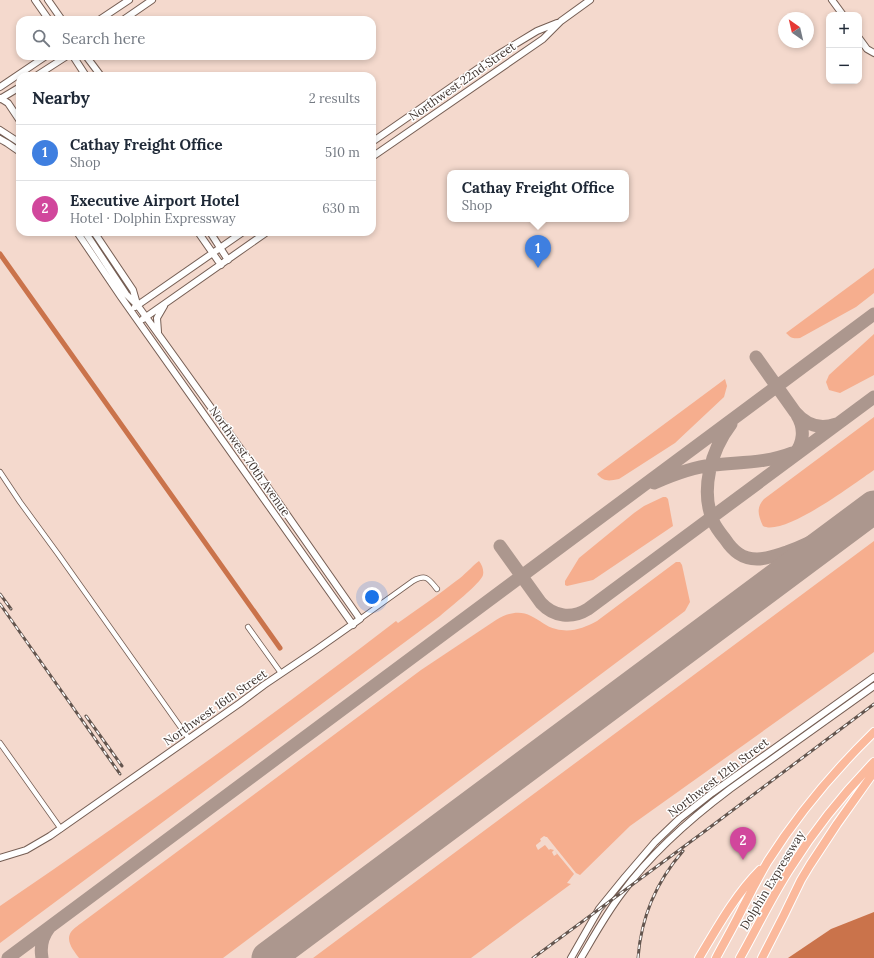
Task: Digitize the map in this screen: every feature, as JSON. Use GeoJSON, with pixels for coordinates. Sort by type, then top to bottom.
{"type":"FeatureCollection","features":[{"type":"Feature","properties":{"kind":"highway","name":"Dolphin Expressway"},"geometry":{"type":"LineString","coordinates":[[716,958],[767,862],[813,798],[856,748],[874,732]]}},
{"type":"Feature","properties":{"kind":"highway","name":"Dolphin Expressway"},"geometry":{"type":"LineString","coordinates":[[740,958],[776,891],[800,852],[821,823],[874,762]]}},
{"type":"Feature","properties":{"kind":"highway"},"geometry":{"type":"LineString","coordinates":[[762,958],[810,865],[874,772]]}},
{"type":"Feature","properties":{"kind":"highway"},"geometry":{"type":"LineString","coordinates":[[699,958],[748,881],[767,862]]}},
{"type":"Feature","properties":{"kind":"main road"},"geometry":{"type":"LineString","coordinates":[[35,0],[46,16]]}},
{"type":"Feature","properties":{"kind":"main road"},"geometry":{"type":"LineString","coordinates":[[48,0],[59,16]]}},
{"type":"Feature","properties":{"kind":"main road"},"geometry":{"type":"LineString","coordinates":[[105,16],[129,0]]}},
{"type":"Feature","properties":{"kind":"main road"},"geometry":{"type":"LineString","coordinates":[[129,16],[152,0]]}},
{"type":"Feature","properties":{"kind":"main road","name":"Northwest 22nd Street"},"geometry":{"type":"LineString","coordinates":[[376,154],[542,39],[561,21],[590,0]]}},
{"type":"Feature","properties":{"kind":"main road"},"geometry":{"type":"LineString","coordinates":[[832,0],[841,12]]}},
{"type":"Feature","properties":{"kind":"main road","name":"Northwest 22nd Street"},"geometry":{"type":"LineString","coordinates":[[376,139],[499,54],[537,31],[561,21]]}},
{"type":"Feature","properties":{"kind":"main road"},"geometry":{"type":"LineString","coordinates":[[862,42],[874,54]]}},
{"type":"Feature","properties":{"kind":"main road"},"geometry":{"type":"LineString","coordinates":[[22,72],[40,60]]}},
{"type":"Feature","properties":{"kind":"main road"},"geometry":{"type":"LineString","coordinates":[[42,72],[61,60]]}},
{"type":"Feature","properties":{"kind":"main road"},"geometry":{"type":"LineString","coordinates":[[76,60],[83,72]]}},
{"type":"Feature","properties":{"kind":"main road"},"geometry":{"type":"LineString","coordinates":[[89,60],[97,72]]}},
{"type":"Feature","properties":{"kind":"main road"},"geometry":{"type":"LineString","coordinates":[[0,87],[16,76]]}},
{"type":"Feature","properties":{"kind":"main road"},"geometry":{"type":"LineString","coordinates":[[0,98],[16,89]]}},
{"type":"Feature","properties":{"kind":"main road"},"geometry":{"type":"LineString","coordinates":[[11,92],[8,102],[16,115]]}},
{"type":"Feature","properties":{"kind":"main road"},"geometry":{"type":"LineString","coordinates":[[0,98],[8,102]]}},
{"type":"Feature","properties":{"kind":"main road"},"geometry":{"type":"LineString","coordinates":[[0,130],[16,140]]}},
{"type":"Feature","properties":{"kind":"main road"},"geometry":{"type":"LineString","coordinates":[[0,139],[16,149]]}},
{"type":"Feature","properties":{"kind":"main road","name":"Northwest 70th Avenue"},"geometry":{"type":"LineString","coordinates":[[80,236],[138,322],[353,625]]}},
{"type":"Feature","properties":{"kind":"main road"},"geometry":{"type":"LineString","coordinates":[[88,236],[126,294],[138,306]]}},
{"type":"Feature","properties":{"kind":"main road"},"geometry":{"type":"LineString","coordinates":[[97,236],[133,290],[138,306]]}},
{"type":"Feature","properties":{"kind":"main road"},"geometry":{"type":"LineString","coordinates":[[201,236],[221,265]]}},
{"type":"Feature","properties":{"kind":"main road"},"geometry":{"type":"LineString","coordinates":[[213,236],[228,260]]}},
{"type":"Feature","properties":{"kind":"main road"},"geometry":{"type":"LineString","coordinates":[[131,311],[237,236]]}},
{"type":"Feature","properties":{"kind":"main road"},"geometry":{"type":"LineString","coordinates":[[138,322],[261,236]]}},
{"type":"Feature","properties":{"kind":"main road"},"geometry":{"type":"LineString","coordinates":[[158,334],[157,318],[167,302]]}},
{"type":"Feature","properties":{"kind":"main road","name":"Northwest 70th Avenue"},"geometry":{"type":"LineString","coordinates":[[138,306],[253,466],[360,619]]}},
{"type":"Feature","properties":{"kind":"main road","name":"Northwest 16th Street"},"geometry":{"type":"LineString","coordinates":[[0,858],[26,850],[61,829],[281,673],[360,619]]}},
{"type":"Feature","properties":{"kind":"main road","name":"Northwest 12th Street"},"geometry":{"type":"LineString","coordinates":[[571,958],[599,909],[655,842],[679,819],[712,793],[874,677]]}},
{"type":"Feature","properties":{"kind":"main road","name":"Northwest 12th Street"},"geometry":{"type":"LineString","coordinates":[[581,958],[598,928],[623,892],[643,867],[684,826],[724,794],[874,686]]}},
{"type":"Feature","properties":{"kind":"street"},"geometry":{"type":"LineString","coordinates":[[0,472],[189,739]]}},
{"type":"Feature","properties":{"kind":"street","name":"Northwest 16th Street"},"geometry":{"type":"LineString","coordinates":[[360,619],[413,581],[420,578],[426,578],[436,589]]}},
{"type":"Feature","properties":{"kind":"street"},"geometry":{"type":"LineString","coordinates":[[248,627],[281,673]]}},
{"type":"Feature","properties":{"kind":"street"},"geometry":{"type":"LineString","coordinates":[[0,743],[61,829]]}},
{"type":"Feature","properties":{"kind":"shaded area"},"geometry":{"type":"Polygon","coordinates":[[[874,268],[874,293],[856,307],[800,338],[792,338],[786,333],[874,268]]]}},
{"type":"Feature","properties":{"kind":"shaded area"},"geometry":{"type":"Polygon","coordinates":[[[874,334],[874,375],[840,393],[829,390],[826,382],[829,375],[874,334]]]}},
{"type":"Feature","properties":{"kind":"shaded area"},"geometry":{"type":"Polygon","coordinates":[[[725,379],[727,386],[724,397],[675,443],[619,479],[607,480],[597,474],[725,379]]]}},
{"type":"Feature","properties":{"kind":"shaded area"},"geometry":{"type":"Polygon","coordinates":[[[874,417],[874,470],[802,517],[787,524],[773,527],[763,526],[759,509],[761,502],[764,499],[874,417]]]}},
{"type":"Feature","properties":{"kind":"shaded area"},"geometry":{"type":"Polygon","coordinates":[[[663,497],[668,499],[673,526],[593,580],[567,586],[565,585],[565,581],[579,558],[634,513],[644,506],[663,497]]]}},
{"type":"Feature","properties":{"kind":"shaded area"},"geometry":{"type":"Polygon","coordinates":[[[874,541],[874,652],[630,826],[580,875],[576,873],[547,837],[544,836],[540,839],[541,841],[536,845],[538,850],[545,845],[549,850],[554,850],[552,852],[554,856],[557,854],[555,851],[574,874],[567,883],[571,884],[471,958],[313,958],[874,541]]]}},
{"type":"Feature","properties":{"kind":"shaded area"},"geometry":{"type":"Polygon","coordinates":[[[479,561],[483,571],[481,579],[471,590],[440,616],[0,943],[0,906],[101,837],[200,766],[396,621],[398,623],[442,592],[479,561]]]}},
{"type":"Feature","properties":{"kind":"shaded area"},"geometry":{"type":"Polygon","coordinates":[[[676,562],[680,562],[682,565],[690,602],[685,611],[223,958],[79,958],[73,949],[69,935],[77,926],[421,670],[496,620],[509,614],[522,613],[527,614],[549,627],[556,629],[572,630],[582,628],[597,621],[676,562]]]}},
{"type":"Feature","properties":{"kind":"shaded area"},"geometry":{"type":"Polygon","coordinates":[[[874,912],[874,958],[788,958],[831,929],[874,912]]]}},
{"type":"Feature","properties":{"kind":"waterway"},"geometry":{"type":"LineString","coordinates":[[0,254],[280,648]]}},
{"type":"Feature","properties":{"kind":"taxiway"},"geometry":{"type":"LineString","coordinates":[[8,958],[874,314]]}},
{"type":"Feature","properties":{"kind":"taxiway"},"geometry":{"type":"LineString","coordinates":[[756,357],[799,416],[814,425],[830,426],[836,424]]}},
{"type":"Feature","properties":{"kind":"taxiway"},"geometry":{"type":"LineString","coordinates":[[500,546],[546,608],[557,614],[563,615],[582,612],[874,397]]}},
{"type":"Feature","properties":{"kind":"taxiway"},"geometry":{"type":"LineString","coordinates":[[794,455],[800,446],[802,435],[800,420],[797,415]]}},
{"type":"Feature","properties":{"kind":"taxiway"},"geometry":{"type":"LineString","coordinates":[[731,424],[724,434],[713,458],[708,484],[708,496],[709,509],[713,521],[720,533],[738,554],[747,558],[757,559],[772,557],[798,548],[832,531],[874,504]]}},
{"type":"Feature","properties":{"kind":"taxiway"},"geometry":{"type":"LineString","coordinates":[[654,483],[690,469],[713,465],[773,459],[792,453]]}},
{"type":"Feature","properties":{"kind":"taxiway"},"geometry":{"type":"LineString","coordinates":[[42,958],[42,942],[49,928]]}},
{"type":"Feature","properties":{"kind":"runway"},"geometry":{"type":"LineString","coordinates":[[268,958],[874,507]]}},
{"type":"Feature","properties":{"kind":"railway"},"geometry":{"type":"LineString","coordinates":[[0,594],[11,609]]}},
{"type":"Feature","properties":{"kind":"railway"},"geometry":{"type":"LineString","coordinates":[[0,604],[120,774]]}},
{"type":"Feature","properties":{"kind":"railway"},"geometry":{"type":"LineString","coordinates":[[533,958],[874,704]]}},
{"type":"Feature","properties":{"kind":"railway"},"geometry":{"type":"LineString","coordinates":[[86,716],[122,766]]}},
{"type":"Feature","properties":{"kind":"railway"},"geometry":{"type":"LineString","coordinates":[[638,958],[642,929],[646,915],[665,875],[683,851]]}},
{"type":"Feature","properties":{"kind":"place","name":"Cathay Freight Office"},"geometry":{"type":"Point","coordinates":[538,268]}},
{"type":"Feature","properties":{"kind":"place","name":"Executive Airport Hotel"},"geometry":{"type":"Point","coordinates":[743,860]}}]}
